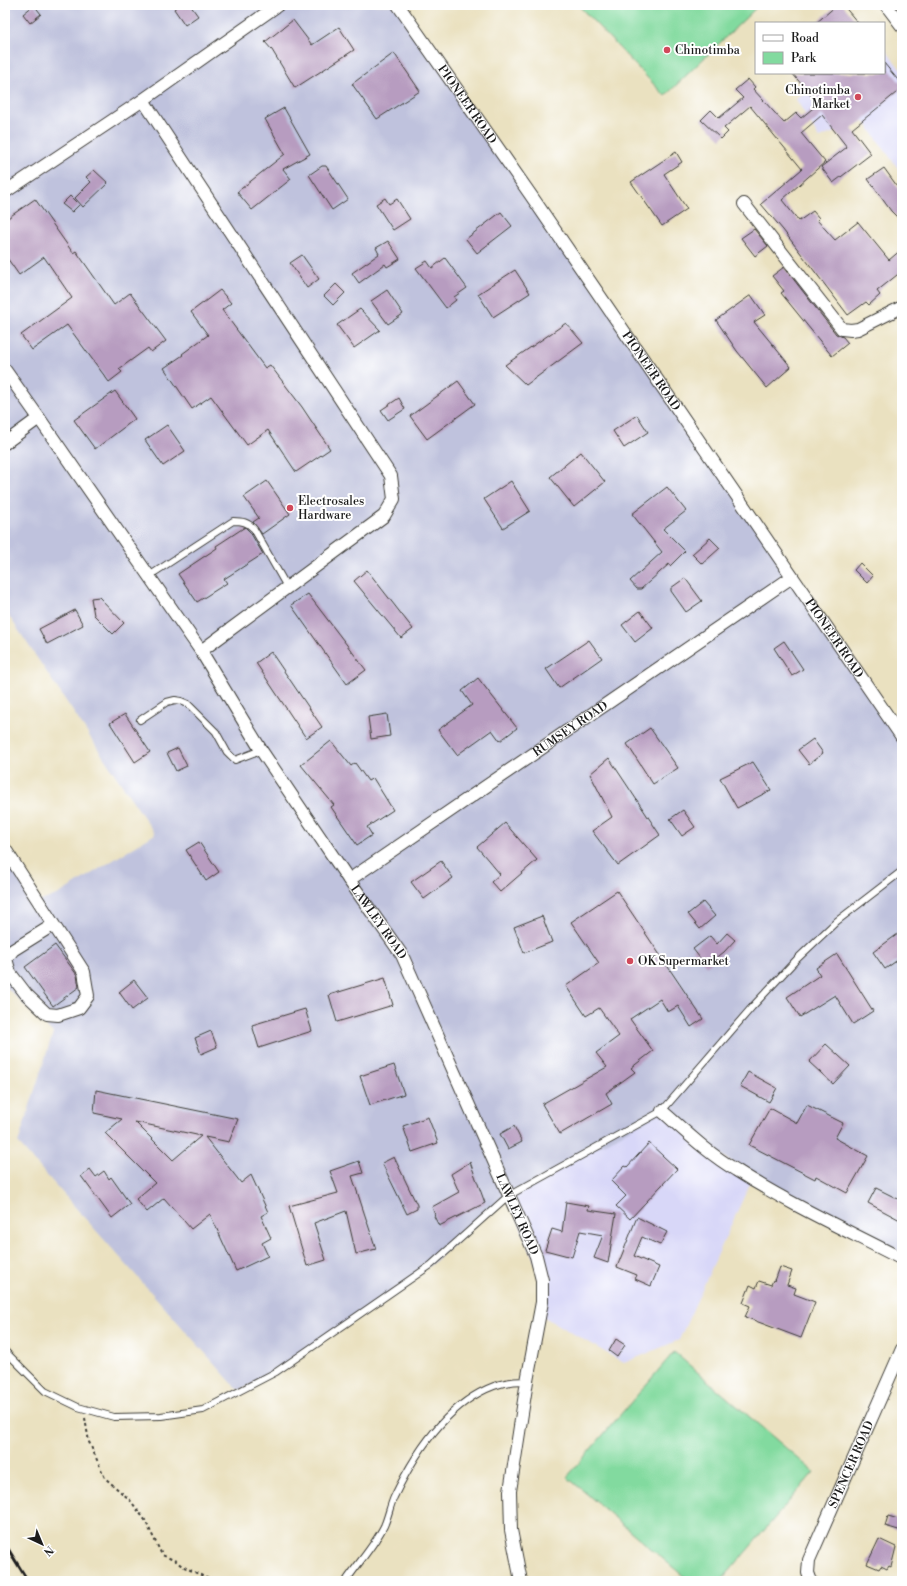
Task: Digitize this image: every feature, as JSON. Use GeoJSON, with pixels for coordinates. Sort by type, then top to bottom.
{"type":"FeatureCollection","features":[{"type":"Feature","properties":{"kind":"street"},"geometry":{"type":"LineString","coordinates":[[5,192],[143,100],[278,5]]}},
{"type":"Feature","properties":{"kind":"street","name":"PIONEER ROAD"},"geometry":{"type":"LineString","coordinates":[[398,5],[530,194],[902,737]]}},
{"type":"Feature","properties":{"kind":"street"},"geometry":{"type":"LineString","coordinates":[[886,5],[900,22]]}},
{"type":"Feature","properties":{"kind":"street"},"geometry":{"type":"LineString","coordinates":[[143,100],[391,476],[394,499],[384,516],[200,651]]}},
{"type":"Feature","properties":{"kind":"street"},"geometry":{"type":"LineString","coordinates":[[744,204],[842,329],[858,329],[902,307]]}},
{"type":"Feature","properties":{"kind":"street","name":"LAWLEY ROAD"},"geometry":{"type":"LineString","coordinates":[[5,370],[200,651],[261,750],[402,955],[536,1256],[542,1280],[542,1302],[527,1381],[510,1491],[511,1530],[521,1581]]}},
{"type":"Feature","properties":{"kind":"street"},"geometry":{"type":"LineString","coordinates":[[5,443],[39,418]]}},
{"type":"Feature","properties":{"kind":"street","name":"RUMSEY ROAD"},"geometry":{"type":"LineString","coordinates":[[349,880],[792,577]]}},
{"type":"Feature","properties":{"kind":"street"},"geometry":{"type":"LineString","coordinates":[[5,849],[84,972],[88,996],[79,1008],[58,1015],[47,1014],[26,994],[10,973],[6,960],[13,950],[53,925]]}},
{"type":"Feature","properties":{"kind":"street"},"geometry":{"type":"LineString","coordinates":[[662,1112],[735,1170],[780,1196],[902,1259]]}},
{"type":"Feature","properties":{"kind":"street","name":"SPENCER ROAD"},"geometry":{"type":"LineString","coordinates":[[811,1581],[808,1574],[809,1560],[902,1349]]}},
{"type":"Feature","properties":{"kind":"lane"},"geometry":{"type":"LineString","coordinates":[[149,576],[233,521],[243,521],[250,524],[254,529],[287,587]]}},
{"type":"Feature","properties":{"kind":"lane"},"geometry":{"type":"LineString","coordinates":[[140,720],[168,702],[175,700],[181,701],[188,704],[216,732],[226,752],[235,760],[261,750]]}},
{"type":"Feature","properties":{"kind":"lane"},"geometry":{"type":"LineString","coordinates":[[5,1351],[45,1390],[78,1407],[114,1417],[161,1416],[203,1410],[276,1372],[431,1265],[508,1196],[662,1112],[742,1018],[797,959],[837,921],[902,872]]}},
{"type":"Feature","properties":{"kind":"lane"},"geometry":{"type":"LineString","coordinates":[[346,1581],[376,1541],[385,1525],[394,1498],[429,1437],[452,1412],[475,1395],[507,1382],[527,1381]]}},
{"type":"Feature","properties":{"kind":"path"},"geometry":{"type":"LineString","coordinates":[[88,1410],[85,1420],[89,1442],[105,1478],[130,1500],[145,1520],[162,1555],[213,1581]]}},
{"type":"Feature","properties":{"kind":"shaded area"},"geometry":{"type":"Polygon","coordinates":[[[5,5],[398,5],[902,736],[902,1259],[780,1196],[662,1112],[508,1196],[431,1265],[276,1372],[239,1391],[18,1143],[53,1033],[5,986],[5,849],[39,902],[59,894],[155,834],[5,610],[5,5]]]}},
{"type":"Feature","properties":{"kind":"shaded area"},"geometry":{"type":"Polygon","coordinates":[[[885,49],[902,71],[902,174],[864,121],[819,138],[796,99],[832,74],[885,74],[885,49]]]}},
{"type":"Feature","properties":{"kind":"shaded area"},"geometry":{"type":"Polygon","coordinates":[[[662,1111],[752,1179],[679,1340],[624,1363],[539,1314],[542,1280],[508,1196],[662,1111]]]}},
{"type":"Feature","properties":{"kind":"green space","name":"Chinotimba"},"geometry":{"type":"Polygon","coordinates":[[[578,5],[759,5],[665,96],[578,5]]]}},
{"type":"Feature","properties":{"kind":"green space"},"geometry":{"type":"Polygon","coordinates":[[[674,1352],[814,1472],[721,1581],[689,1581],[567,1477],[674,1352]]]}},
{"type":"Feature","properties":{"kind":"building"},"geometry":{"type":"Polygon","coordinates":[[[34,5],[41,14],[30,23],[23,14],[34,5]]]}},
{"type":"Feature","properties":{"kind":"building"},"geometry":{"type":"Polygon","coordinates":[[[179,5],[190,5],[198,16],[185,25],[174,9],[179,5]]]}},
{"type":"Feature","properties":{"kind":"building"},"geometry":{"type":"Polygon","coordinates":[[[837,5],[843,5],[857,22],[817,22],[837,5]]]}},
{"type":"Feature","properties":{"kind":"building"},"geometry":{"type":"Polygon","coordinates":[[[293,20],[312,45],[339,27],[354,50],[295,88],[272,50],[265,42],[293,20]]]}},
{"type":"Feature","properties":{"kind":"building"},"geometry":{"type":"Polygon","coordinates":[[[394,53],[420,91],[377,119],[352,84],[394,53]]]}},
{"type":"Feature","properties":{"kind":"building"},"geometry":{"type":"Polygon","coordinates":[[[885,64],[902,85],[902,88],[852,129],[871,154],[833,183],[821,167],[847,147],[822,115],[801,133],[825,162],[782,200],[799,221],[813,211],[819,218],[817,220],[835,240],[858,222],[889,260],[902,249],[902,271],[877,291],[880,295],[869,305],[866,302],[848,315],[783,230],[761,204],[802,169],[750,106],[724,128],[728,132],[721,139],[701,120],[711,110],[719,118],[743,98],[735,90],[748,79],[755,87],[753,89],[784,123],[796,113],[801,118],[818,104],[793,74],[885,74],[885,64]]]}},
{"type":"Feature","properties":{"kind":"building"},"geometry":{"type":"Polygon","coordinates":[[[284,108],[310,154],[283,169],[291,179],[252,210],[237,192],[285,154],[265,119],[284,108]]]}},
{"type":"Feature","properties":{"kind":"building"},"geometry":{"type":"Polygon","coordinates":[[[676,152],[682,162],[664,174],[687,209],[662,226],[631,182],[676,152]]]}},
{"type":"Feature","properties":{"kind":"building"},"geometry":{"type":"Polygon","coordinates":[[[322,166],[326,166],[348,199],[332,210],[309,175],[322,166]]]}},
{"type":"Feature","properties":{"kind":"building"},"geometry":{"type":"Polygon","coordinates":[[[884,168],[902,193],[902,222],[891,211],[868,179],[884,168]]]}},
{"type":"Feature","properties":{"kind":"building"},"geometry":{"type":"Polygon","coordinates":[[[94,170],[108,183],[83,207],[75,198],[91,182],[86,177],[94,170]]]}},
{"type":"Feature","properties":{"kind":"building"},"geometry":{"type":"Polygon","coordinates":[[[70,196],[79,205],[72,212],[62,204],[70,196]]]}},
{"type":"Feature","properties":{"kind":"building"},"geometry":{"type":"Polygon","coordinates":[[[385,198],[389,204],[397,199],[410,219],[393,230],[376,204],[385,198]]]}},
{"type":"Feature","properties":{"kind":"building"},"geometry":{"type":"Polygon","coordinates":[[[35,199],[73,253],[76,251],[114,305],[130,293],[166,341],[151,352],[148,348],[119,369],[122,372],[109,382],[67,325],[32,350],[21,335],[72,298],[44,257],[19,275],[5,255],[5,220],[35,199]]]}},
{"type":"Feature","properties":{"kind":"building"},"geometry":{"type":"Polygon","coordinates":[[[501,212],[512,226],[477,253],[466,239],[501,212]]]}},
{"type":"Feature","properties":{"kind":"building"},"geometry":{"type":"Polygon","coordinates":[[[754,229],[768,246],[755,256],[741,238],[754,229]]]}},
{"type":"Feature","properties":{"kind":"building"},"geometry":{"type":"Polygon","coordinates":[[[388,241],[400,259],[387,267],[385,264],[359,283],[352,273],[379,254],[376,248],[388,241]]]}},
{"type":"Feature","properties":{"kind":"building"},"geometry":{"type":"Polygon","coordinates":[[[302,255],[319,279],[307,288],[290,263],[302,255]]]}},
{"type":"Feature","properties":{"kind":"building"},"geometry":{"type":"Polygon","coordinates":[[[445,258],[467,288],[454,297],[456,300],[446,308],[416,268],[427,261],[432,268],[445,258]]]}},
{"type":"Feature","properties":{"kind":"building"},"geometry":{"type":"Polygon","coordinates":[[[784,267],[836,334],[843,337],[848,343],[832,356],[781,293],[784,291],[772,276],[784,267]]]}},
{"type":"Feature","properties":{"kind":"building"},"geometry":{"type":"Polygon","coordinates":[[[515,270],[530,293],[493,317],[478,294],[515,270]]]}},
{"type":"Feature","properties":{"kind":"building"},"geometry":{"type":"Polygon","coordinates":[[[336,284],[345,293],[333,305],[324,296],[336,284]]]}},
{"type":"Feature","properties":{"kind":"building"},"geometry":{"type":"Polygon","coordinates":[[[220,290],[231,303],[222,310],[265,368],[270,365],[302,407],[330,449],[296,472],[268,430],[247,445],[211,396],[192,409],[164,368],[208,335],[191,312],[220,290]]]}},
{"type":"Feature","properties":{"kind":"building"},"geometry":{"type":"Polygon","coordinates":[[[387,290],[403,314],[388,324],[371,301],[387,290]]]}},
{"type":"Feature","properties":{"kind":"building"},"geometry":{"type":"Polygon","coordinates":[[[751,295],[765,315],[754,322],[791,367],[767,388],[737,351],[716,320],[751,295]]]}},
{"type":"Feature","properties":{"kind":"building"},"geometry":{"type":"Polygon","coordinates":[[[360,309],[380,330],[354,348],[337,325],[360,309]]]}},
{"type":"Feature","properties":{"kind":"building"},"geometry":{"type":"Polygon","coordinates":[[[566,323],[583,343],[526,385],[505,365],[566,323]]]}},
{"type":"Feature","properties":{"kind":"building"},"geometry":{"type":"Polygon","coordinates":[[[458,381],[475,404],[427,439],[410,416],[458,381]]]}},
{"type":"Feature","properties":{"kind":"building"},"geometry":{"type":"Polygon","coordinates":[[[115,391],[135,419],[95,449],[74,420],[115,391]]]}},
{"type":"Feature","properties":{"kind":"building"},"geometry":{"type":"Polygon","coordinates":[[[399,398],[405,409],[388,420],[381,410],[399,398]]]}},
{"type":"Feature","properties":{"kind":"building"},"geometry":{"type":"Polygon","coordinates":[[[637,415],[648,432],[624,448],[613,431],[637,415]]]}},
{"type":"Feature","properties":{"kind":"building"},"geometry":{"type":"Polygon","coordinates":[[[167,425],[185,451],[163,466],[145,440],[167,425]]]}},
{"type":"Feature","properties":{"kind":"building"},"geometry":{"type":"Polygon","coordinates":[[[581,452],[605,482],[574,507],[550,477],[581,452]]]}},
{"type":"Feature","properties":{"kind":"building"},"geometry":{"type":"Polygon","coordinates":[[[267,481],[290,514],[262,534],[253,522],[259,518],[244,497],[267,481]]]}},
{"type":"Feature","properties":{"kind":"building"},"geometry":{"type":"Polygon","coordinates":[[[511,481],[530,511],[503,528],[484,499],[511,481]]]}},
{"type":"Feature","properties":{"kind":"building"},"geometry":{"type":"Polygon","coordinates":[[[667,487],[686,511],[663,529],[685,551],[670,566],[669,564],[641,589],[637,589],[630,581],[662,552],[632,514],[667,487]]]}},
{"type":"Feature","properties":{"kind":"building"},"geometry":{"type":"Polygon","coordinates":[[[245,527],[250,532],[263,554],[224,579],[227,583],[197,602],[178,574],[245,527]]]}},
{"type":"Feature","properties":{"kind":"building"},"geometry":{"type":"Polygon","coordinates":[[[710,538],[720,548],[702,564],[692,554],[710,538]]]}},
{"type":"Feature","properties":{"kind":"building"},"geometry":{"type":"Polygon","coordinates":[[[860,563],[873,576],[867,583],[854,570],[860,563]]]}},
{"type":"Feature","properties":{"kind":"building"},"geometry":{"type":"Polygon","coordinates":[[[367,570],[413,629],[401,638],[354,581],[367,570]]]}},
{"type":"Feature","properties":{"kind":"building"},"geometry":{"type":"Polygon","coordinates":[[[685,578],[702,601],[686,612],[671,591],[671,588],[685,578]]]}},
{"type":"Feature","properties":{"kind":"building"},"geometry":{"type":"Polygon","coordinates":[[[308,594],[366,670],[347,684],[291,605],[308,594]]]}},
{"type":"Feature","properties":{"kind":"building"},"geometry":{"type":"Polygon","coordinates":[[[99,597],[124,623],[113,634],[94,615],[91,598],[99,597]]]}},
{"type":"Feature","properties":{"kind":"building"},"geometry":{"type":"Polygon","coordinates":[[[75,610],[83,625],[47,644],[39,629],[75,610]]]}},
{"type":"Feature","properties":{"kind":"building"},"geometry":{"type":"Polygon","coordinates":[[[640,611],[653,628],[635,642],[622,625],[640,611]]]}},
{"type":"Feature","properties":{"kind":"building"},"geometry":{"type":"Polygon","coordinates":[[[589,640],[602,658],[559,688],[546,669],[589,640]]]}},
{"type":"Feature","properties":{"kind":"building"},"geometry":{"type":"Polygon","coordinates":[[[784,641],[803,669],[792,676],[774,648],[784,641]]]}},
{"type":"Feature","properties":{"kind":"building"},"geometry":{"type":"Polygon","coordinates":[[[271,652],[322,727],[306,738],[256,663],[271,652]]]}},
{"type":"Feature","properties":{"kind":"building"},"geometry":{"type":"Polygon","coordinates":[[[478,678],[517,728],[500,741],[492,730],[457,755],[438,730],[472,705],[462,691],[478,678]]]}},
{"type":"Feature","properties":{"kind":"building"},"geometry":{"type":"Polygon","coordinates":[[[125,714],[150,752],[135,762],[110,723],[125,714]]]}},
{"type":"Feature","properties":{"kind":"building"},"geometry":{"type":"Polygon","coordinates":[[[387,714],[390,736],[371,739],[368,717],[387,714]]]}},
{"type":"Feature","properties":{"kind":"building"},"geometry":{"type":"Polygon","coordinates":[[[650,728],[678,768],[653,784],[627,744],[650,728]]]}},
{"type":"Feature","properties":{"kind":"building"},"geometry":{"type":"Polygon","coordinates":[[[813,739],[823,753],[809,764],[798,750],[813,739]]]}},
{"type":"Feature","properties":{"kind":"building"},"geometry":{"type":"Polygon","coordinates":[[[331,741],[351,766],[355,763],[368,781],[373,778],[393,810],[367,827],[372,835],[357,845],[331,807],[334,805],[301,765],[331,741]]]}},
{"type":"Feature","properties":{"kind":"building"},"geometry":{"type":"Polygon","coordinates":[[[178,748],[187,766],[176,771],[167,753],[178,748]]]}},
{"type":"Feature","properties":{"kind":"building"},"geometry":{"type":"Polygon","coordinates":[[[609,758],[660,835],[618,865],[592,831],[612,817],[590,774],[609,758]]]}},
{"type":"Feature","properties":{"kind":"building"},"geometry":{"type":"Polygon","coordinates":[[[753,762],[771,790],[737,808],[720,778],[753,762]]]}},
{"type":"Feature","properties":{"kind":"building"},"geometry":{"type":"Polygon","coordinates":[[[683,810],[695,827],[682,836],[670,819],[683,810]]]}},
{"type":"Feature","properties":{"kind":"building"},"geometry":{"type":"Polygon","coordinates":[[[505,823],[537,860],[500,892],[491,882],[500,874],[477,847],[505,823]]]}},
{"type":"Feature","properties":{"kind":"building"},"geometry":{"type":"Polygon","coordinates":[[[199,842],[219,872],[206,881],[186,850],[199,842]]]}},
{"type":"Feature","properties":{"kind":"building"},"geometry":{"type":"Polygon","coordinates":[[[441,861],[453,878],[424,899],[411,882],[441,861]]]}},
{"type":"Feature","properties":{"kind":"building"},"geometry":{"type":"Polygon","coordinates":[[[617,891],[703,1019],[691,1027],[678,1006],[668,1012],[660,999],[630,1019],[653,1051],[631,1068],[635,1072],[606,1093],[612,1104],[560,1134],[542,1104],[607,1067],[596,1053],[619,1036],[599,1008],[586,1016],[566,986],[599,963],[571,922],[617,891]]]}},
{"type":"Feature","properties":{"kind":"building"},"geometry":{"type":"Polygon","coordinates":[[[703,902],[715,916],[700,929],[688,914],[703,902]]]}},
{"type":"Feature","properties":{"kind":"building"},"geometry":{"type":"Polygon","coordinates":[[[542,916],[552,942],[524,953],[514,927],[542,916]]]}},
{"type":"Feature","properties":{"kind":"building"},"geometry":{"type":"Polygon","coordinates":[[[902,931],[902,957],[885,969],[873,952],[902,931]]]}},
{"type":"Feature","properties":{"kind":"building"},"geometry":{"type":"Polygon","coordinates":[[[727,933],[735,940],[724,952],[706,966],[693,949],[710,936],[717,944],[727,933]]]}},
{"type":"Feature","properties":{"kind":"building"},"geometry":{"type":"Polygon","coordinates":[[[55,945],[77,975],[79,987],[53,1006],[25,967],[55,945]]]}},
{"type":"Feature","properties":{"kind":"building"},"geometry":{"type":"Polygon","coordinates":[[[837,954],[873,1011],[853,1024],[835,995],[800,1017],[787,997],[820,975],[816,968],[837,954]]]}},
{"type":"Feature","properties":{"kind":"building"},"geometry":{"type":"Polygon","coordinates":[[[385,978],[393,1005],[337,1022],[329,995],[385,978]]]}},
{"type":"Feature","properties":{"kind":"building"},"geometry":{"type":"Polygon","coordinates":[[[134,980],[148,998],[132,1010],[119,992],[134,980]]]}},
{"type":"Feature","properties":{"kind":"building"},"geometry":{"type":"Polygon","coordinates":[[[305,1009],[312,1031],[259,1048],[252,1025],[305,1009]]]}},
{"type":"Feature","properties":{"kind":"building"},"geometry":{"type":"Polygon","coordinates":[[[211,1031],[217,1047],[201,1054],[195,1038],[211,1031]]]}},
{"type":"Feature","properties":{"kind":"building"},"geometry":{"type":"Polygon","coordinates":[[[826,1044],[850,1066],[833,1084],[809,1062],[826,1044]]]}},
{"type":"Feature","properties":{"kind":"building"},"geometry":{"type":"Polygon","coordinates":[[[394,1065],[404,1094],[370,1105],[360,1076],[394,1065]]]}},
{"type":"Feature","properties":{"kind":"building"},"geometry":{"type":"Polygon","coordinates":[[[748,1072],[777,1088],[769,1102],[740,1086],[748,1072]]]}},
{"type":"Feature","properties":{"kind":"building"},"geometry":{"type":"Polygon","coordinates":[[[96,1090],[238,1119],[229,1142],[205,1137],[241,1183],[251,1175],[268,1212],[261,1216],[271,1238],[262,1243],[268,1256],[236,1271],[210,1214],[191,1229],[164,1198],[147,1212],[136,1199],[155,1183],[105,1133],[122,1119],[94,1113],[96,1090]],[[135,1122],[173,1160],[201,1136],[135,1122]]]}},
{"type":"Feature","properties":{"kind":"building"},"geometry":{"type":"Polygon","coordinates":[[[807,1105],[843,1123],[835,1138],[868,1156],[847,1193],[816,1176],[815,1179],[749,1145],[770,1108],[797,1123],[807,1105]]]}},
{"type":"Feature","properties":{"kind":"building"},"geometry":{"type":"Polygon","coordinates":[[[428,1117],[438,1143],[412,1152],[403,1126],[428,1117]]]}},
{"type":"Feature","properties":{"kind":"building"},"geometry":{"type":"Polygon","coordinates":[[[514,1126],[522,1142],[508,1149],[500,1134],[514,1126]]]}},
{"type":"Feature","properties":{"kind":"building"},"geometry":{"type":"Polygon","coordinates":[[[649,1143],[677,1169],[630,1219],[616,1206],[626,1196],[611,1181],[625,1166],[627,1167],[649,1143]]]}},
{"type":"Feature","properties":{"kind":"building"},"geometry":{"type":"Polygon","coordinates":[[[394,1157],[417,1205],[417,1209],[407,1214],[382,1163],[394,1157]]]}},
{"type":"Feature","properties":{"kind":"building"},"geometry":{"type":"Polygon","coordinates":[[[359,1161],[363,1173],[352,1176],[376,1249],[356,1254],[346,1211],[314,1223],[326,1260],[307,1266],[289,1206],[338,1193],[330,1171],[359,1161]]]}},
{"type":"Feature","properties":{"kind":"building"},"geometry":{"type":"Polygon","coordinates":[[[470,1162],[485,1203],[439,1226],[434,1216],[432,1207],[459,1192],[451,1174],[470,1162]]]}},
{"type":"Feature","properties":{"kind":"building"},"geometry":{"type":"Polygon","coordinates":[[[90,1169],[96,1177],[104,1171],[109,1179],[111,1177],[130,1204],[112,1218],[81,1176],[90,1169]]]}},
{"type":"Feature","properties":{"kind":"building"},"geometry":{"type":"Polygon","coordinates":[[[876,1188],[902,1201],[902,1221],[868,1203],[876,1188]]]}},
{"type":"Feature","properties":{"kind":"building"},"geometry":{"type":"Polygon","coordinates":[[[566,1202],[589,1206],[588,1210],[616,1214],[608,1263],[594,1258],[603,1235],[580,1231],[572,1257],[545,1250],[552,1229],[562,1232],[566,1202]]]}},
{"type":"Feature","properties":{"kind":"building"},"geometry":{"type":"Polygon","coordinates":[[[637,1217],[667,1232],[660,1245],[642,1237],[634,1256],[659,1267],[651,1286],[635,1279],[637,1275],[617,1267],[637,1217]]]}},
{"type":"Feature","properties":{"kind":"building"},"geometry":{"type":"Polygon","coordinates":[[[780,1267],[792,1271],[787,1285],[796,1288],[794,1294],[815,1302],[801,1338],[745,1317],[750,1306],[743,1303],[750,1285],[756,1288],[759,1281],[771,1285],[773,1280],[775,1281],[780,1267]]]}},
{"type":"Feature","properties":{"kind":"building"},"geometry":{"type":"Polygon","coordinates":[[[616,1339],[625,1345],[617,1357],[609,1351],[616,1339]]]}},
{"type":"Feature","properties":{"kind":"building"},"geometry":{"type":"Polygon","coordinates":[[[888,1516],[902,1520],[902,1531],[885,1526],[888,1516]]]}},
{"type":"Feature","properties":{"kind":"building"},"geometry":{"type":"Polygon","coordinates":[[[879,1539],[896,1547],[891,1567],[889,1566],[887,1569],[881,1566],[879,1569],[867,1564],[879,1539]]]}},
{"type":"Feature","properties":{"kind":"railway"},"geometry":{"type":"LineString","coordinates":[[5,1544],[28,1581]]}},
{"type":"Feature","properties":{"kind":"place","name":"Chinotimba"},"geometry":{"type":"Point","coordinates":[667,50]}},
{"type":"Feature","properties":{"kind":"place","name":"Chinotimba Market"},"geometry":{"type":"Point","coordinates":[858,97]}},
{"type":"Feature","properties":{"kind":"place","name":"Electrosales Hardware"},"geometry":{"type":"Point","coordinates":[290,508]}},
{"type":"Feature","properties":{"kind":"place","name":"OK Supermarket"},"geometry":{"type":"Point","coordinates":[630,961]}}]}
